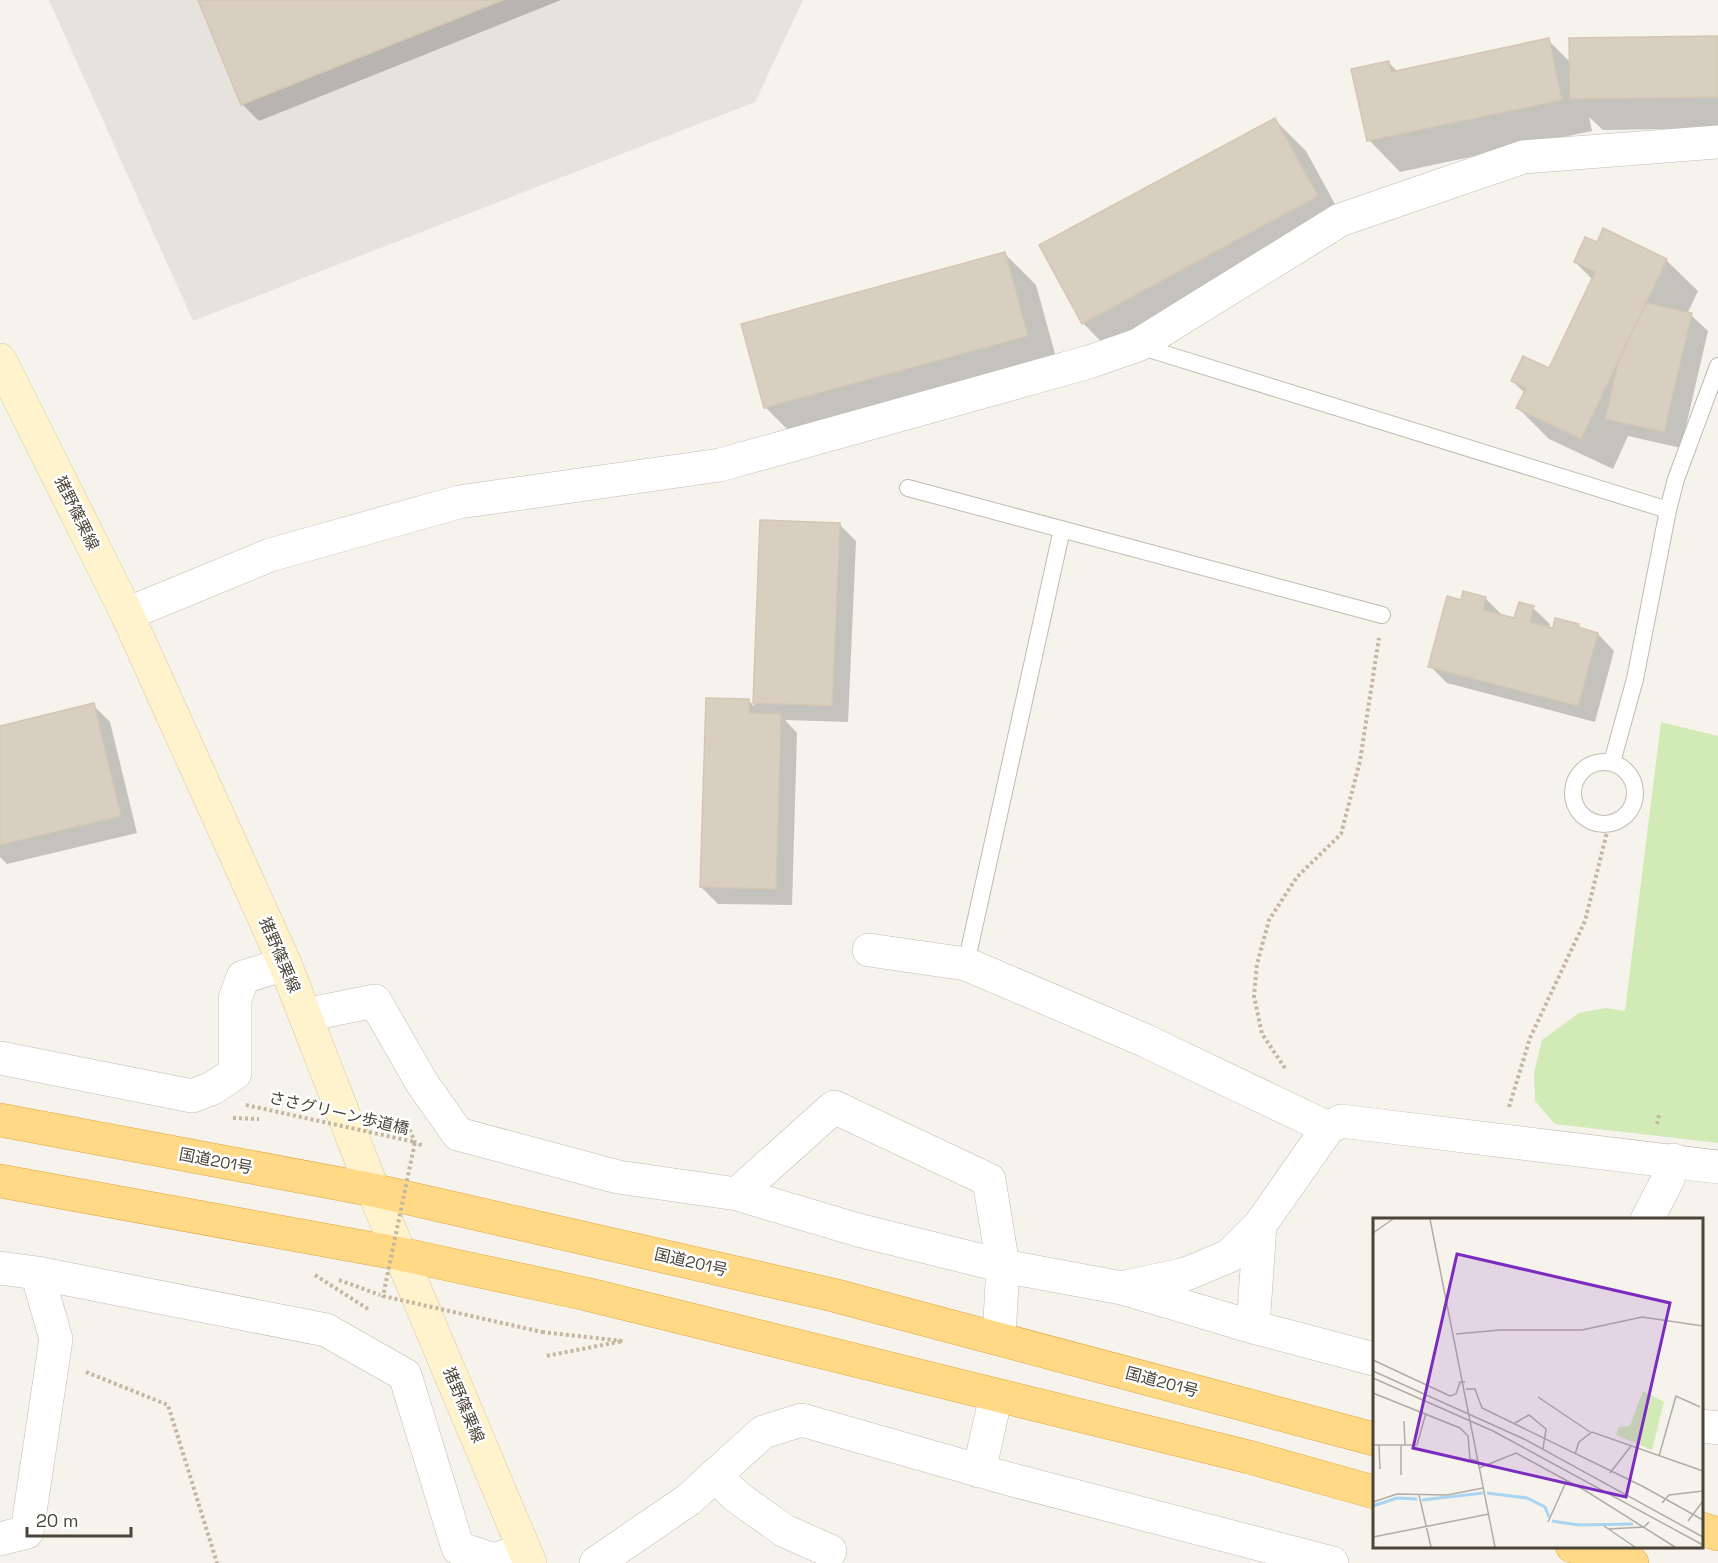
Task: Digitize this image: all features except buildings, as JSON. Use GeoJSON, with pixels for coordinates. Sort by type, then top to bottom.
{"type":"FeatureCollection","features":[{"type":"Feature","properties":{"kind":"highway","name":"国道201号"},"geometry":{"type":"LineString","coordinates":[[0,1120],[373,1190],[833,1295],[1373,1439]]}},
{"type":"Feature","properties":{"kind":"highway"},"geometry":{"type":"LineString","coordinates":[[0,1181],[401,1254],[586,1294],[1249,1457],[1373,1492]]}},
{"type":"Feature","properties":{"kind":"highway"},"geometry":{"type":"LineString","coordinates":[[1703,1530],[1718,1534]]}},
{"type":"Feature","properties":{"kind":"highway"},"geometry":{"type":"LineString","coordinates":[[1579,1548],[1632,1563]]}},
{"type":"Feature","properties":{"kind":"main road","name":"猪野篠栗線"},"geometry":{"type":"LineString","coordinates":[[0,360],[127,614],[285,964],[373,1190],[527,1557]]}},
{"type":"Feature","properties":{"kind":"street"},"geometry":{"type":"LineString","coordinates":[[127,614],[270,555],[459,502],[720,465],[1089,362],[1138,345],[1340,220],[1523,157],[1718,142]]}},
{"type":"Feature","properties":{"kind":"street"},"geometry":{"type":"LineString","coordinates":[[869,950],[966,964],[1144,1040],[1328,1128]]}},
{"type":"Feature","properties":{"kind":"street"},"geometry":{"type":"LineString","coordinates":[[0,1058],[192,1096],[213,1088],[235,1073],[235,999],[243,977],[285,964]]}},
{"type":"Feature","properties":{"kind":"street"},"geometry":{"type":"LineString","coordinates":[[305,1015],[375,1001],[422,1083],[458,1134],[618,1177],[737,1194],[858,1230],[1003,1266],[1122,1288],[1253,1327],[1373,1359]]}},
{"type":"Feature","properties":{"kind":"street"},"geometry":{"type":"LineString","coordinates":[[737,1194],[834,1107],[989,1180],[1003,1266],[999,1338]]}},
{"type":"Feature","properties":{"kind":"street"},"geometry":{"type":"LineString","coordinates":[[1122,1288],[1186,1275],[1228,1256],[1260,1225],[1328,1128],[1341,1121],[1718,1167]]}},
{"type":"Feature","properties":{"kind":"street"},"geometry":{"type":"LineString","coordinates":[[1648,1218],[1668,1179],[1673,1160]]}},
{"type":"Feature","properties":{"kind":"street"},"geometry":{"type":"LineString","coordinates":[[1253,1327],[1260,1225]]}},
{"type":"Feature","properties":{"kind":"street"},"geometry":{"type":"LineString","coordinates":[[0,1268],[37,1273],[326,1330],[405,1375],[458,1548],[494,1560],[527,1557]]}},
{"type":"Feature","properties":{"kind":"street"},"geometry":{"type":"LineString","coordinates":[[0,1539],[27,1532],[56,1339],[37,1273]]}},
{"type":"Feature","properties":{"kind":"street"},"geometry":{"type":"LineString","coordinates":[[979,1471],[996,1396]]}},
{"type":"Feature","properties":{"kind":"street"},"geometry":{"type":"LineString","coordinates":[[596,1563],[688,1500],[763,1432],[802,1420],[979,1471],[1234,1550],[1332,1563]]}},
{"type":"Feature","properties":{"kind":"street"},"geometry":{"type":"LineString","coordinates":[[1703,1426],[1718,1428]]}},
{"type":"Feature","properties":{"kind":"street"},"geometry":{"type":"LineString","coordinates":[[715,1475],[738,1497],[785,1531],[830,1551]]}},
{"type":"Feature","properties":{"kind":"lane"},"geometry":{"type":"LineString","coordinates":[[1138,345],[1668,510]]}},
{"type":"Feature","properties":{"kind":"lane"},"geometry":{"type":"LineString","coordinates":[[1612,762],[1635,679],[1676,479],[1718,366]]}},
{"type":"Feature","properties":{"kind":"lane"},"geometry":{"type":"LineString","coordinates":[[908,488],[1382,615]]}},
{"type":"Feature","properties":{"kind":"lane"},"geometry":{"type":"LineString","coordinates":[[966,964],[1062,529]]}},
{"type":"Feature","properties":{"kind":"lane"},"geometry":{"type":"LineString","coordinates":[[1600,761],[1612,762],[1623,768],[1631,776],[1635,788],[1630,811],[1621,820],[1609,824],[1596,824],[1585,818],[1576,809],[1572,797],[1573,784],[1579,772],[1589,764],[1600,761]]}},
{"type":"Feature","properties":{"kind":"path"},"geometry":{"type":"LineString","coordinates":[[1286,1070],[1262,1034],[1254,996],[1257,964],[1269,920],[1297,877],[1341,834],[1360,761],[1382,615]]}},
{"type":"Feature","properties":{"kind":"path"},"geometry":{"type":"LineString","coordinates":[[1499,1140],[1530,1038],[1585,921],[1609,824]]}},
{"type":"Feature","properties":{"kind":"path","name":"ささグリーン歩道橋"},"geometry":{"type":"LineString","coordinates":[[246,1104],[415,1142],[384,1296]]}},
{"type":"Feature","properties":{"kind":"path"},"geometry":{"type":"LineString","coordinates":[[323,1274],[313,1272],[368,1309]]}},
{"type":"Feature","properties":{"kind":"path"},"geometry":{"type":"LineString","coordinates":[[333,1278],[384,1296],[542,1332],[623,1341],[546,1356]]}},
{"type":"Feature","properties":{"kind":"path"},"geometry":{"type":"LineString","coordinates":[[56,1339],[76,1368],[168,1405],[216,1563]]}},
{"type":"Feature","properties":{"kind":"shaded area"},"geometry":{"type":"Polygon","coordinates":[[[49,0],[803,0],[755,102],[193,321],[49,0]]]}},
{"type":"Feature","properties":{"kind":"green space"},"geometry":{"type":"Polygon","coordinates":[[[1661,722],[1718,736],[1718,1143],[1555,1124],[1535,1101],[1534,1073],[1542,1040],[1579,1013],[1606,1008],[1625,1011],[1661,722]]]}}]}
